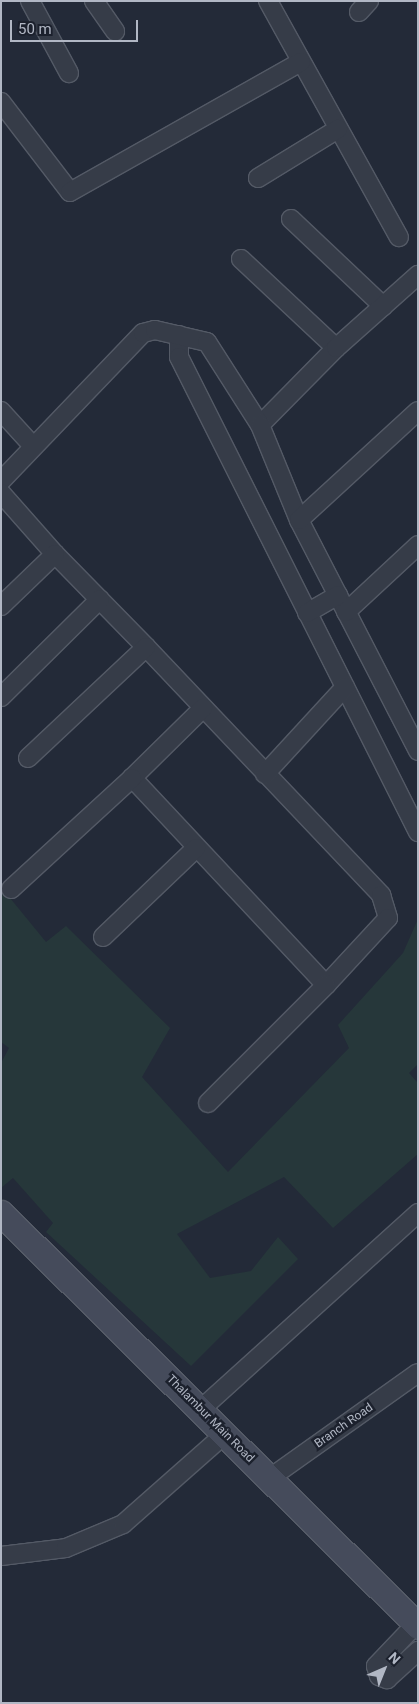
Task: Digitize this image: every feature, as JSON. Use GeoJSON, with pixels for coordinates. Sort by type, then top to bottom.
{"type":"FeatureCollection","features":[{"type":"Feature","properties":{"kind":"street"},"geometry":{"type":"LineString","coordinates":[[30,1],[69,73]]}},
{"type":"Feature","properties":{"kind":"street"},"geometry":{"type":"LineString","coordinates":[[94,1],[115,32]]}},
{"type":"Feature","properties":{"kind":"street"},"geometry":{"type":"LineString","coordinates":[[268,1],[398,237]]}},
{"type":"Feature","properties":{"kind":"street"},"geometry":{"type":"LineString","coordinates":[[3,109],[70,192],[301,62]]}},
{"type":"Feature","properties":{"kind":"street"},"geometry":{"type":"LineString","coordinates":[[258,178],[338,129]]}},
{"type":"Feature","properties":{"kind":"street"},"geometry":{"type":"LineString","coordinates":[[291,219],[383,306]]}},
{"type":"Feature","properties":{"kind":"street"},"geometry":{"type":"LineString","coordinates":[[241,259],[336,348]]}},
{"type":"Feature","properties":{"kind":"street"},"geometry":{"type":"LineString","coordinates":[[260,425],[336,348],[418,275]]}},
{"type":"Feature","properties":{"kind":"street"},"geometry":{"type":"LineString","coordinates":[[1,480],[143,333],[156,330],[207,342],[260,425],[299,520],[418,751]]}},
{"type":"Feature","properties":{"kind":"street"},"geometry":{"type":"LineString","coordinates":[[178,335],[179,356],[418,832]]}},
{"type":"Feature","properties":{"kind":"street"},"geometry":{"type":"LineString","coordinates":[[1,411],[33,446]]}},
{"type":"Feature","properties":{"kind":"street"},"geometry":{"type":"LineString","coordinates":[[299,520],[418,411]]}},
{"type":"Feature","properties":{"kind":"street"},"geometry":{"type":"LineString","coordinates":[[1,492],[55,554],[377,890],[386,905],[388,918],[326,985],[208,1103]]}},
{"type":"Feature","properties":{"kind":"street"},"geometry":{"type":"LineString","coordinates":[[346,612],[418,545]]}},
{"type":"Feature","properties":{"kind":"street"},"geometry":{"type":"LineString","coordinates":[[1,606],[55,554]]}},
{"type":"Feature","properties":{"kind":"street"},"geometry":{"type":"LineString","coordinates":[[307,613],[338,595]]}},
{"type":"Feature","properties":{"kind":"street"},"geometry":{"type":"LineString","coordinates":[[1,697],[100,599]]}},
{"type":"Feature","properties":{"kind":"street"},"geometry":{"type":"LineString","coordinates":[[28,758],[146,647]]}},
{"type":"Feature","properties":{"kind":"street"},"geometry":{"type":"LineString","coordinates":[[266,774],[345,687]]}},
{"type":"Feature","properties":{"kind":"street"},"geometry":{"type":"LineString","coordinates":[[11,890],[132,778],[202,708]]}},
{"type":"Feature","properties":{"kind":"street"},"geometry":{"type":"LineString","coordinates":[[132,778],[326,985]]}},
{"type":"Feature","properties":{"kind":"street"},"geometry":{"type":"LineString","coordinates":[[103,937],[196,848]]}},
{"type":"Feature","properties":{"kind":"street","name":"Thalambur Main Road"},"geometry":{"type":"LineString","coordinates":[[1,1213],[417,1625]]}},
{"type":"Feature","properties":{"kind":"street"},"geometry":{"type":"LineString","coordinates":[[200,1410],[418,1214]]}},
{"type":"Feature","properties":{"kind":"street","name":"Branch Road"},"geometry":{"type":"LineString","coordinates":[[270,1478],[418,1374]]}},
{"type":"Feature","properties":{"kind":"street"},"geometry":{"type":"LineString","coordinates":[[1,1556],[66,1548],[123,1524],[225,1434]]}},
{"type":"Feature","properties":{"kind":"street"},"geometry":{"type":"LineString","coordinates":[[417,1625],[376,1666],[374,1681],[387,1679],[418,1651]]}},
{"type":"Feature","properties":{"kind":"shaded area"},"geometry":{"type":"Polygon","coordinates":[[[1,887],[46,942],[66,926],[170,1028],[142,1077],[228,1172],[349,1048],[338,1025],[403,953],[418,919],[418,1064],[409,1073],[418,1083],[418,1154],[333,1228],[284,1177],[177,1234],[210,1278],[251,1271],[278,1237],[298,1259],[191,1366],[46,1232],[53,1223],[13,1178],[1,1188],[1,1063],[9,1048],[1,1042],[1,887]]]}}]}
